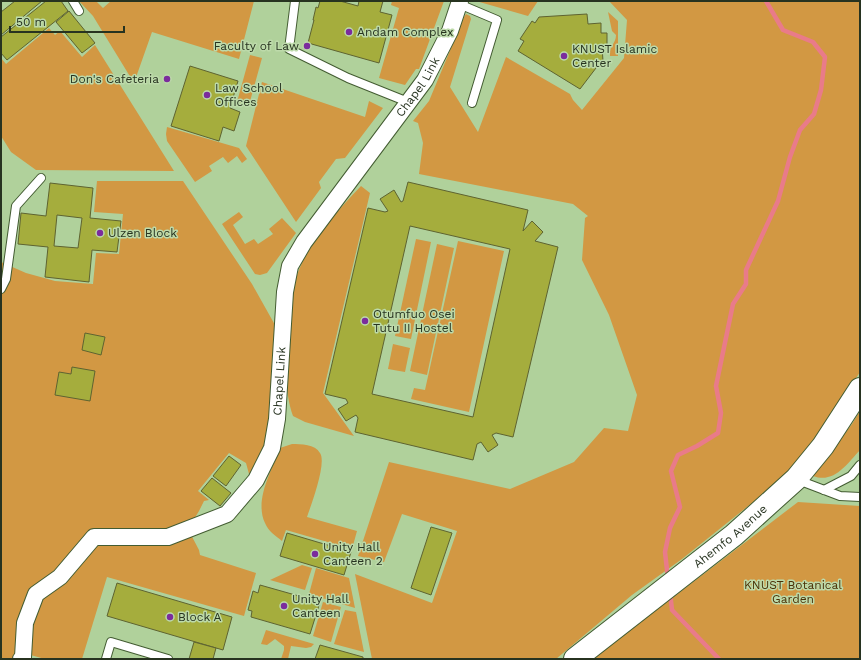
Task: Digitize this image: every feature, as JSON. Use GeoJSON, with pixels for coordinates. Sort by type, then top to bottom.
{"type":"FeatureCollection","features":[{"type":"Feature","properties":{"kind":"street","name":"Chapel Link"},"geometry":{"type":"LineString","coordinates":[[25,658],[25,623],[36,594],[60,577],[94,537],[168,537],[227,514],[256,480],[272,448],[277,420],[285,292],[290,266],[304,242],[428,73],[450,32],[460,2]]}},
{"type":"Feature","properties":{"kind":"street","name":"Ahemfo Avenue"},"geometry":{"type":"LineString","coordinates":[[575,659],[652,597],[734,535],[796,479],[823,446],[860,389]]}},
{"type":"Feature","properties":{"kind":"lane"},"geometry":{"type":"LineString","coordinates":[[73,1],[80,11]]}},
{"type":"Feature","properties":{"kind":"lane"},"geometry":{"type":"LineString","coordinates":[[295,1],[289,49],[348,78],[408,102]]}},
{"type":"Feature","properties":{"kind":"lane"},"geometry":{"type":"LineString","coordinates":[[460,2],[497,20],[472,103]]}},
{"type":"Feature","properties":{"kind":"lane"},"geometry":{"type":"LineString","coordinates":[[1,290],[6,279],[16,206],[41,178]]}},
{"type":"Feature","properties":{"kind":"lane"},"geometry":{"type":"LineString","coordinates":[[824,490],[851,476],[860,465]]}},
{"type":"Feature","properties":{"kind":"lane"},"geometry":{"type":"LineString","coordinates":[[796,479],[840,496],[860,496]]}},
{"type":"Feature","properties":{"kind":"lane"},"geometry":{"type":"LineString","coordinates":[[106,659],[111,642],[168,659]]}},
{"type":"Feature","properties":{"kind":"shaded area"},"geometry":{"type":"Polygon","coordinates":[[[1,1],[860,1],[860,659],[1,659],[1,1]]]}},
{"type":"Feature","properties":{"kind":"green space"},"geometry":{"type":"Polygon","coordinates":[[[79,1],[96,1],[103,8],[111,1],[254,1],[239,59],[152,32],[134,83],[93,16],[79,1]]]}},
{"type":"Feature","properties":{"kind":"green space"},"geometry":{"type":"Polygon","coordinates":[[[392,1],[444,1],[419,69],[416,69],[405,85],[379,78],[399,8],[391,5],[392,1]]]}},
{"type":"Feature","properties":{"kind":"green space"},"geometry":{"type":"Polygon","coordinates":[[[476,1],[538,1],[528,16],[476,1]]]}},
{"type":"Feature","properties":{"kind":"green space"},"geometry":{"type":"Polygon","coordinates":[[[609,1],[860,1],[860,372],[816,440],[787,475],[682,559],[632,595],[556,659],[372,659],[355,574],[432,603],[457,531],[402,514],[384,562],[358,556],[389,462],[510,489],[574,462],[604,428],[628,431],[637,395],[609,315],[582,260],[585,218],[588,216],[573,204],[419,174],[423,143],[418,123],[413,121],[429,101],[466,14],[470,16],[471,19],[450,87],[478,132],[506,57],[570,94],[582,110],[624,58],[627,20],[609,1]]]}},
{"type":"Feature","properties":{"kind":"green space"},"geometry":{"type":"Polygon","coordinates":[[[608,12],[618,21],[618,56],[610,56],[616,35],[612,31],[608,12]]]}},
{"type":"Feature","properties":{"kind":"green space"},"geometry":{"type":"Polygon","coordinates":[[[49,28],[55,35],[60,31],[82,57],[95,45],[174,171],[36,170],[11,152],[1,136],[1,58],[6,64],[49,28]]]}},
{"type":"Feature","properties":{"kind":"green space"},"geometry":{"type":"Polygon","coordinates":[[[250,55],[262,58],[249,105],[237,102],[250,55]]]}},
{"type":"Feature","properties":{"kind":"green space"},"geometry":{"type":"Polygon","coordinates":[[[262,82],[365,117],[369,101],[383,108],[345,158],[336,159],[319,182],[321,188],[296,222],[246,146],[262,82]]]}},
{"type":"Feature","properties":{"kind":"green space"},"geometry":{"type":"Polygon","coordinates":[[[167,127],[239,148],[247,159],[242,163],[237,156],[228,163],[223,157],[209,166],[212,171],[195,182],[167,141],[167,127]]]}},
{"type":"Feature","properties":{"kind":"green space"},"geometry":{"type":"Polygon","coordinates":[[[97,181],[183,181],[252,284],[275,325],[270,410],[271,430],[254,473],[249,474],[246,463],[229,453],[198,491],[209,500],[204,501],[188,529],[200,555],[256,573],[244,616],[107,577],[82,659],[45,659],[27,654],[15,654],[12,659],[1,659],[1,262],[26,273],[55,281],[93,284],[96,253],[119,254],[123,214],[94,212],[97,181]]]}},
{"type":"Feature","properties":{"kind":"green space"},"geometry":{"type":"Polygon","coordinates":[[[361,186],[370,193],[323,393],[354,436],[305,422],[293,416],[287,391],[287,364],[289,318],[293,289],[297,274],[303,260],[320,233],[361,186]]]}},
{"type":"Feature","properties":{"kind":"green space"},"geometry":{"type":"Polygon","coordinates":[[[239,212],[243,217],[233,225],[245,244],[254,239],[258,244],[273,234],[269,229],[282,218],[296,233],[267,273],[260,275],[255,274],[222,224],[239,212]]]}},
{"type":"Feature","properties":{"kind":"green space"},"geometry":{"type":"Polygon","coordinates":[[[416,239],[431,242],[411,339],[395,336],[416,239]]]}},
{"type":"Feature","properties":{"kind":"green space"},"geometry":{"type":"Polygon","coordinates":[[[458,241],[504,251],[469,412],[411,399],[414,388],[425,390],[458,241]]]}},
{"type":"Feature","properties":{"kind":"green space"},"geometry":{"type":"Polygon","coordinates":[[[437,244],[454,248],[427,375],[410,371],[437,244]]]}},
{"type":"Feature","properties":{"kind":"green space"},"geometry":{"type":"Polygon","coordinates":[[[393,344],[410,348],[405,372],[388,369],[393,344]]]}},
{"type":"Feature","properties":{"kind":"green space"},"geometry":{"type":"Polygon","coordinates":[[[860,411],[860,450],[840,471],[834,475],[821,478],[813,476],[852,424],[860,411]]]}},
{"type":"Feature","properties":{"kind":"green space"},"geometry":{"type":"Polygon","coordinates":[[[292,444],[311,446],[318,450],[322,458],[318,484],[307,517],[357,531],[352,549],[286,530],[282,541],[266,526],[262,514],[265,485],[280,448],[292,444]]]}},
{"type":"Feature","properties":{"kind":"green space","name":"KNUST Botanical Garden"},"geometry":{"type":"Polygon","coordinates":[[[798,502],[860,506],[860,659],[592,659],[798,502]]]}},
{"type":"Feature","properties":{"kind":"green space"},"geometry":{"type":"Polygon","coordinates":[[[302,565],[312,568],[305,590],[270,580],[302,565]]]}},
{"type":"Feature","properties":{"kind":"green space"},"geometry":{"type":"Polygon","coordinates":[[[316,568],[349,578],[355,608],[309,594],[316,568]]]}},
{"type":"Feature","properties":{"kind":"green space"},"geometry":{"type":"Polygon","coordinates":[[[323,602],[341,607],[331,642],[313,636],[323,602]]]}},
{"type":"Feature","properties":{"kind":"green space"},"geometry":{"type":"Polygon","coordinates":[[[345,610],[356,612],[364,652],[334,644],[345,610]]]}},
{"type":"Feature","properties":{"kind":"green space"},"geometry":{"type":"Polygon","coordinates":[[[266,630],[314,644],[311,647],[306,648],[291,646],[288,659],[281,659],[284,646],[275,639],[267,645],[261,644],[266,630]]]}},
{"type":"Feature","properties":{"kind":"building"},"geometry":{"type":"Polygon","coordinates":[[[15,1],[42,1],[1,35],[1,12],[15,1]]]}},
{"type":"Feature","properties":{"kind":"building"},"geometry":{"type":"Polygon","coordinates":[[[46,1],[61,1],[68,11],[7,60],[1,53],[1,37],[46,1]]]}},
{"type":"Feature","properties":{"kind":"building","name":"Andam Complex"},"geometry":{"type":"Polygon","coordinates":[[[320,1],[340,1],[358,6],[359,1],[383,1],[380,12],[392,15],[379,63],[308,43],[316,7],[318,8],[320,1]]]}},
{"type":"Feature","properties":{"kind":"building"},"geometry":{"type":"Polygon","coordinates":[[[69,11],[95,43],[82,53],[56,22],[69,11]]]}},
{"type":"Feature","properties":{"kind":"building","name":"KNUST Islamic Center"},"geometry":{"type":"Polygon","coordinates":[[[587,14],[588,24],[601,23],[601,33],[607,33],[607,47],[602,47],[603,61],[596,61],[596,68],[580,89],[518,51],[524,41],[520,39],[532,21],[535,23],[539,17],[587,14]]]}},
{"type":"Feature","properties":{"kind":"building","name":"Law School Offices"},"geometry":{"type":"Polygon","coordinates":[[[190,66],[238,81],[230,108],[240,112],[234,131],[223,127],[219,141],[171,126],[190,66]]]}},
{"type":"Feature","properties":{"kind":"building","name":"Otumfuo Osei Tutu II Hostel"},"geometry":{"type":"Polygon","coordinates":[[[408,182],[528,210],[523,231],[532,221],[543,232],[535,241],[558,247],[513,437],[496,433],[492,435],[498,445],[488,452],[481,442],[477,444],[473,460],[355,432],[358,418],[356,415],[346,421],[338,409],[348,403],[346,399],[325,394],[368,208],[385,212],[388,211],[380,199],[394,190],[401,202],[403,201],[408,182]],[[410,226],[372,394],[473,417],[510,249],[410,226]]]}},
{"type":"Feature","properties":{"kind":"building","name":"Ulzen Block"},"geometry":{"type":"Polygon","coordinates":[[[50,183],[93,188],[90,218],[121,221],[117,252],[92,250],[89,282],[45,277],[48,247],[18,244],[21,213],[46,216],[50,183]],[[57,215],[54,246],[78,248],[82,218],[57,215]]]}},
{"type":"Feature","properties":{"kind":"building"},"geometry":{"type":"Polygon","coordinates":[[[85,333],[105,337],[101,355],[82,350],[85,333]]]}},
{"type":"Feature","properties":{"kind":"building"},"geometry":{"type":"Polygon","coordinates":[[[72,367],[95,371],[90,401],[55,395],[59,372],[71,374],[72,367]]]}},
{"type":"Feature","properties":{"kind":"building"},"geometry":{"type":"Polygon","coordinates":[[[229,456],[241,465],[226,486],[213,476],[229,456]]]}},
{"type":"Feature","properties":{"kind":"building"},"geometry":{"type":"Polygon","coordinates":[[[212,478],[231,493],[220,506],[201,491],[212,478]]]}},
{"type":"Feature","properties":{"kind":"building"},"geometry":{"type":"Polygon","coordinates":[[[431,527],[452,533],[431,595],[411,588],[431,527]]]}},
{"type":"Feature","properties":{"kind":"building","name":"Unity Hall Canteen 2"},"geometry":{"type":"Polygon","coordinates":[[[287,533],[351,552],[344,575],[280,556],[287,533]]]}},
{"type":"Feature","properties":{"kind":"building","name":"Block A"},"geometry":{"type":"Polygon","coordinates":[[[117,583],[232,617],[223,650],[107,616],[117,583]]]}},
{"type":"Feature","properties":{"kind":"building","name":"Unity Hall Canteen"},"geometry":{"type":"Polygon","coordinates":[[[260,585],[320,602],[310,634],[251,617],[252,611],[248,610],[253,591],[258,593],[260,585]]]}},
{"type":"Feature","properties":{"kind":"building"},"geometry":{"type":"Polygon","coordinates":[[[194,642],[216,648],[213,659],[189,659],[194,642]]]}},
{"type":"Feature","properties":{"kind":"building"},"geometry":{"type":"Polygon","coordinates":[[[320,645],[363,657],[363,659],[315,659],[320,645]]]}},
{"type":"Feature","properties":{"kind":"waterway"},"geometry":{"type":"LineString","coordinates":[[668,579],[665,552],[670,528],[680,507],[671,471],[678,455],[697,446],[718,433],[721,413],[716,386],[733,304],[746,284],[746,270],[778,201],[790,157],[800,130],[814,114],[821,90],[825,57],[813,42],[783,30],[766,1]]}},
{"type":"Feature","properties":{"kind":"waterway"},"geometry":{"type":"LineString","coordinates":[[670,592],[672,610],[719,659]]}},
{"type":"Feature","properties":{"kind":"place","name":"Andam Complex"},"geometry":{"type":"Point","coordinates":[349,32]}},
{"type":"Feature","properties":{"kind":"place","name":"Faculty of Law"},"geometry":{"type":"Point","coordinates":[307,46]}},
{"type":"Feature","properties":{"kind":"place","name":"KNUST Islamic Center"},"geometry":{"type":"Point","coordinates":[564,56]}},
{"type":"Feature","properties":{"kind":"place","name":"Don's Cafeteria"},"geometry":{"type":"Point","coordinates":[167,79]}},
{"type":"Feature","properties":{"kind":"place","name":"Law School Offices"},"geometry":{"type":"Point","coordinates":[207,95]}},
{"type":"Feature","properties":{"kind":"place","name":"Ulzen Block"},"geometry":{"type":"Point","coordinates":[100,233]}},
{"type":"Feature","properties":{"kind":"place","name":"Otumfuo Osei Tutu II Hostel"},"geometry":{"type":"Point","coordinates":[365,321]}},
{"type":"Feature","properties":{"kind":"place","name":"Unity Hall Canteen 2"},"geometry":{"type":"Point","coordinates":[315,554]}},
{"type":"Feature","properties":{"kind":"place","name":"Unity Hall Canteen"},"geometry":{"type":"Point","coordinates":[284,606]}},
{"type":"Feature","properties":{"kind":"place","name":"Block A"},"geometry":{"type":"Point","coordinates":[170,617]}}]}
